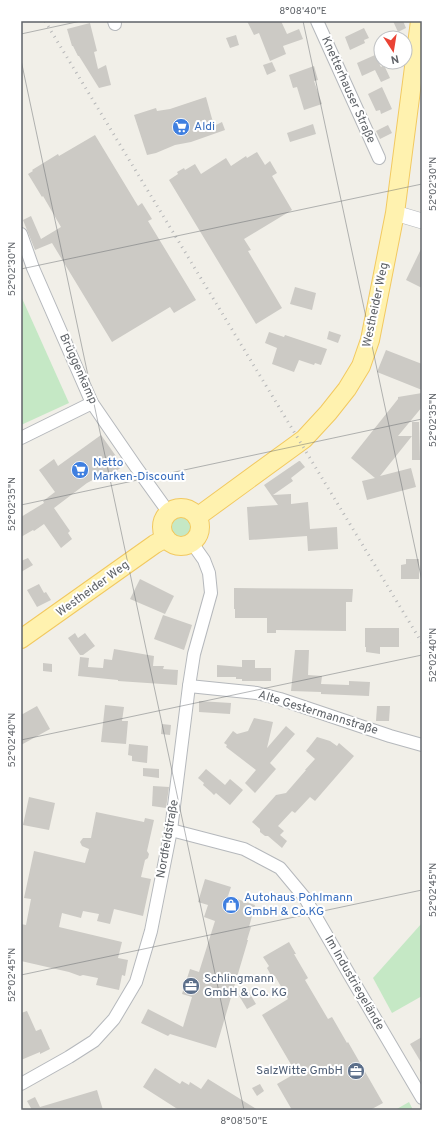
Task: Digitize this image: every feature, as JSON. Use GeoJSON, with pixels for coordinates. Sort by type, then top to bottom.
{"type":"FeatureCollection","features":[{"type":"Feature","properties":{"kind":"main road","name":"Westheider Weg"},"geometry":{"type":"LineString","coordinates":[[197,517],[304,439],[328,413],[356,376],[363,361],[369,344],[395,213],[420,21]]}},
{"type":"Feature","properties":{"kind":"main road"},"geometry":{"type":"LineString","coordinates":[[181,508],[193,512],[197,517],[200,528],[199,534],[192,543],[178,546],[169,542],[163,528],[166,517],[169,513],[181,508]]}},
{"type":"Feature","properties":{"kind":"main road","name":"Westheider Weg"},"geometry":{"type":"LineString","coordinates":[[21,640],[155,544],[166,538]]}},
{"type":"Feature","properties":{"kind":"street","name":"Knetterhauser Straße"},"geometry":{"type":"LineString","coordinates":[[317,21],[379,158]]}},
{"type":"Feature","properties":{"kind":"street"},"geometry":{"type":"LineString","coordinates":[[395,213],[422,221]]}},
{"type":"Feature","properties":{"kind":"street","name":"Brüggenkamp"},"geometry":{"type":"LineString","coordinates":[[21,234],[33,268],[92,402],[169,513]]}},
{"type":"Feature","properties":{"kind":"street"},"geometry":{"type":"LineString","coordinates":[[21,438],[92,402]]}},
{"type":"Feature","properties":{"kind":"street","name":"Nordfeldstraße"},"geometry":{"type":"LineString","coordinates":[[21,1084],[69,1058],[94,1041],[114,1019],[136,982],[151,932],[171,830],[194,654],[211,593],[208,573],[204,560],[192,543]]}},
{"type":"Feature","properties":{"kind":"street","name":"Alte Gestermannstraße"},"geometry":{"type":"LineString","coordinates":[[189,686],[265,695],[422,745]]}},
{"type":"Feature","properties":{"kind":"street","name":"Im Industriegelände"},"geometry":{"type":"LineString","coordinates":[[171,830],[244,849],[280,868],[305,898],[348,974],[422,1098]]}},
{"type":"Feature","properties":{"kind":"green space"},"geometry":{"type":"Polygon","coordinates":[[[21,296],[69,403],[21,425],[21,296]]]}},
{"type":"Feature","properties":{"kind":"green space"},"geometry":{"type":"Polygon","coordinates":[[[181,516],[189,519],[192,527],[189,535],[181,538],[173,535],[170,527],[173,519],[181,516]]]}},
{"type":"Feature","properties":{"kind":"green space"},"geometry":{"type":"Polygon","coordinates":[[[422,923],[422,996],[392,1013],[373,978],[422,923]]]}},
{"type":"Feature","properties":{"kind":"green space"},"geometry":{"type":"Polygon","coordinates":[[[409,1102],[413,1110],[395,1110],[409,1102]]]}},
{"type":"Feature","properties":{"kind":"building"},"geometry":{"type":"Polygon","coordinates":[[[247,21],[281,21],[287,34],[299,29],[303,39],[283,46],[286,54],[270,61],[259,33],[254,35],[247,21]]]}},
{"type":"Feature","properties":{"kind":"building"},"geometry":{"type":"Polygon","coordinates":[[[393,21],[403,21],[406,28],[397,30],[393,21]]]}},
{"type":"Feature","properties":{"kind":"building"},"geometry":{"type":"Polygon","coordinates":[[[90,23],[97,51],[94,52],[98,69],[106,65],[111,85],[99,88],[72,46],[67,29],[90,23]]]}},
{"type":"Feature","properties":{"kind":"building"},"geometry":{"type":"Polygon","coordinates":[[[364,28],[369,38],[364,40],[365,43],[350,50],[345,37],[364,28]]]}},
{"type":"Feature","properties":{"kind":"building"},"geometry":{"type":"Polygon","coordinates":[[[236,35],[239,45],[230,48],[226,38],[236,35]]]}},
{"type":"Feature","properties":{"kind":"building"},"geometry":{"type":"Polygon","coordinates":[[[373,56],[373,70],[375,70],[362,76],[357,63],[373,56]]]}},
{"type":"Feature","properties":{"kind":"building"},"geometry":{"type":"Polygon","coordinates":[[[272,62],[276,71],[267,75],[263,65],[272,62]]]}},
{"type":"Feature","properties":{"kind":"building"},"geometry":{"type":"Polygon","coordinates":[[[314,66],[318,80],[314,81],[322,104],[304,110],[297,87],[293,88],[289,75],[314,66]]]}},
{"type":"Feature","properties":{"kind":"building"},"geometry":{"type":"Polygon","coordinates":[[[375,70],[386,70],[390,78],[381,82],[375,70]]]}},
{"type":"Feature","properties":{"kind":"building"},"geometry":{"type":"Polygon","coordinates":[[[382,87],[392,109],[381,114],[380,110],[376,111],[368,94],[382,87]]]}},
{"type":"Feature","properties":{"kind":"building","name":"Aldi"},"geometry":{"type":"Polygon","coordinates":[[[206,97],[214,126],[222,122],[225,130],[147,155],[134,115],[156,108],[157,111],[170,109],[206,97]]]}},
{"type":"Feature","properties":{"kind":"building"},"geometry":{"type":"Polygon","coordinates":[[[313,124],[316,134],[290,142],[287,133],[313,124]]]}},
{"type":"Feature","properties":{"kind":"building"},"geometry":{"type":"Polygon","coordinates":[[[388,125],[392,133],[380,139],[376,131],[388,125]]]}},
{"type":"Feature","properties":{"kind":"building"},"geometry":{"type":"Polygon","coordinates":[[[95,135],[138,206],[142,203],[152,219],[148,221],[196,300],[174,313],[170,307],[112,342],[52,243],[35,250],[23,220],[31,216],[41,239],[61,227],[28,174],[58,154],[59,156],[95,135]]]}},
{"type":"Feature","properties":{"kind":"building"},"geometry":{"type":"Polygon","coordinates":[[[257,152],[265,165],[270,161],[277,173],[272,176],[292,210],[244,239],[251,250],[248,251],[282,308],[256,324],[169,180],[178,174],[177,172],[184,168],[185,170],[195,164],[201,174],[226,158],[231,166],[246,156],[247,158],[257,152]]]}},
{"type":"Feature","properties":{"kind":"building"},"geometry":{"type":"Polygon","coordinates":[[[422,247],[422,288],[406,280],[422,247]]]}},
{"type":"Feature","properties":{"kind":"building"},"geometry":{"type":"Polygon","coordinates":[[[295,287],[316,293],[312,310],[290,304],[295,287]]]}},
{"type":"Feature","properties":{"kind":"building"},"geometry":{"type":"Polygon","coordinates":[[[329,331],[341,335],[338,343],[327,339],[329,331]]]}},
{"type":"Feature","properties":{"kind":"building"},"geometry":{"type":"Polygon","coordinates":[[[269,332],[284,337],[285,335],[327,349],[321,365],[315,363],[314,365],[299,360],[294,372],[272,364],[277,348],[265,343],[269,332]]]}},
{"type":"Feature","properties":{"kind":"building"},"geometry":{"type":"Polygon","coordinates":[[[386,350],[422,364],[422,390],[377,372],[386,350]]]}},
{"type":"Feature","properties":{"kind":"building"},"geometry":{"type":"Polygon","coordinates":[[[422,393],[422,407],[398,436],[412,436],[380,476],[411,468],[416,487],[367,500],[362,481],[375,478],[351,458],[398,399],[398,397],[422,393]]]}},
{"type":"Feature","properties":{"kind":"building"},"geometry":{"type":"Polygon","coordinates":[[[412,422],[419,422],[420,460],[412,460],[412,422]]]}},
{"type":"Feature","properties":{"kind":"building"},"geometry":{"type":"Polygon","coordinates":[[[101,435],[123,466],[107,478],[104,474],[87,483],[54,508],[70,531],[68,533],[72,539],[61,548],[44,524],[21,537],[21,517],[44,503],[43,501],[55,492],[39,470],[54,459],[58,466],[101,435]]]}},
{"type":"Feature","properties":{"kind":"building"},"geometry":{"type":"Polygon","coordinates":[[[299,461],[305,467],[291,478],[293,481],[273,495],[291,494],[291,504],[308,502],[310,529],[337,527],[338,549],[308,551],[307,536],[249,540],[247,507],[278,505],[264,485],[299,461]]]}},
{"type":"Feature","properties":{"kind":"building"},"geometry":{"type":"Polygon","coordinates":[[[28,558],[33,565],[21,572],[21,561],[28,558]]]}},
{"type":"Feature","properties":{"kind":"building"},"geometry":{"type":"Polygon","coordinates":[[[406,559],[419,559],[419,579],[401,579],[401,565],[406,564],[406,559]]]}},
{"type":"Feature","properties":{"kind":"building"},"geometry":{"type":"Polygon","coordinates":[[[140,579],[174,596],[165,614],[130,599],[140,579]]]}},
{"type":"Feature","properties":{"kind":"building"},"geometry":{"type":"Polygon","coordinates":[[[39,584],[44,593],[46,592],[51,600],[37,607],[27,590],[39,584]]]}},
{"type":"Feature","properties":{"kind":"building"},"geometry":{"type":"Polygon","coordinates":[[[234,588],[353,589],[352,602],[346,602],[346,631],[276,630],[276,633],[267,633],[267,618],[235,618],[234,588]]]}},
{"type":"Feature","properties":{"kind":"building"},"geometry":{"type":"Polygon","coordinates":[[[163,615],[192,625],[184,650],[154,639],[163,615]]]}},
{"type":"Feature","properties":{"kind":"building"},"geometry":{"type":"Polygon","coordinates":[[[365,628],[399,628],[399,647],[380,647],[380,654],[366,652],[365,628]]]}},
{"type":"Feature","properties":{"kind":"building"},"geometry":{"type":"Polygon","coordinates":[[[75,633],[78,638],[85,633],[95,646],[83,655],[80,655],[68,638],[75,633]]]}},
{"type":"Feature","properties":{"kind":"building"},"geometry":{"type":"Polygon","coordinates":[[[114,649],[154,656],[153,666],[164,666],[163,669],[178,670],[177,685],[118,681],[78,676],[80,657],[89,658],[88,667],[103,668],[104,659],[112,660],[114,649]]]}},
{"type":"Feature","properties":{"kind":"building"},"geometry":{"type":"Polygon","coordinates":[[[295,650],[309,650],[308,675],[322,676],[321,684],[349,685],[349,681],[370,682],[369,696],[291,691],[295,650]]]}},
{"type":"Feature","properties":{"kind":"building"},"geometry":{"type":"Polygon","coordinates":[[[242,660],[255,660],[255,668],[271,668],[271,681],[242,681],[242,679],[236,679],[236,677],[217,677],[217,665],[242,667],[242,660]]]}},
{"type":"Feature","properties":{"kind":"building"},"geometry":{"type":"Polygon","coordinates":[[[43,663],[52,664],[52,672],[43,671],[43,663]]]}},
{"type":"Feature","properties":{"kind":"building"},"geometry":{"type":"Polygon","coordinates":[[[199,701],[231,703],[230,714],[199,712],[199,701]]]}},
{"type":"Feature","properties":{"kind":"building"},"geometry":{"type":"Polygon","coordinates":[[[105,705],[124,707],[122,721],[128,721],[126,744],[101,742],[105,705]]]}},
{"type":"Feature","properties":{"kind":"building"},"geometry":{"type":"Polygon","coordinates":[[[37,706],[50,729],[21,745],[21,715],[37,706]]]}},
{"type":"Feature","properties":{"kind":"building"},"geometry":{"type":"Polygon","coordinates":[[[377,706],[390,706],[389,721],[376,721],[377,706]]]}},
{"type":"Feature","properties":{"kind":"building"},"geometry":{"type":"Polygon","coordinates":[[[254,718],[273,722],[267,748],[286,726],[295,734],[270,763],[276,769],[255,793],[245,783],[256,770],[226,747],[227,745],[224,743],[233,731],[237,734],[248,731],[254,718]]]}},
{"type":"Feature","properties":{"kind":"building"},"geometry":{"type":"Polygon","coordinates":[[[162,724],[171,725],[170,735],[161,734],[162,724]]]}},
{"type":"Feature","properties":{"kind":"building"},"geometry":{"type":"Polygon","coordinates":[[[317,737],[330,741],[337,746],[339,743],[354,756],[315,801],[310,797],[295,813],[292,811],[278,826],[284,831],[280,835],[287,841],[282,848],[268,836],[265,836],[260,832],[260,829],[252,822],[276,795],[286,793],[315,759],[306,751],[317,737]]]}},
{"type":"Feature","properties":{"kind":"building"},"geometry":{"type":"Polygon","coordinates":[[[129,744],[148,746],[147,763],[132,761],[132,756],[128,755],[129,744]]]}},
{"type":"Feature","properties":{"kind":"building"},"geometry":{"type":"Polygon","coordinates":[[[143,768],[159,769],[159,778],[143,776],[143,768]]]}},
{"type":"Feature","properties":{"kind":"building"},"geometry":{"type":"Polygon","coordinates":[[[206,769],[225,785],[230,779],[243,790],[230,805],[216,793],[214,795],[198,778],[206,769]]]}},
{"type":"Feature","properties":{"kind":"building"},"geometry":{"type":"Polygon","coordinates":[[[153,786],[169,787],[166,808],[152,806],[153,786]]]}},
{"type":"Feature","properties":{"kind":"building"},"geometry":{"type":"Polygon","coordinates":[[[29,797],[55,803],[49,830],[23,825],[29,797]]]}},
{"type":"Feature","properties":{"kind":"building"},"geometry":{"type":"Polygon","coordinates":[[[96,812],[144,822],[145,818],[154,820],[147,851],[149,854],[148,858],[145,860],[141,877],[151,879],[143,916],[114,909],[110,924],[97,921],[99,914],[83,911],[81,918],[62,913],[59,927],[122,942],[118,958],[128,960],[125,976],[122,975],[119,990],[96,985],[98,978],[83,975],[80,976],[21,961],[21,924],[26,925],[31,899],[24,898],[34,851],[85,863],[89,849],[82,846],[80,842],[83,838],[91,838],[96,812]]]}},
{"type":"Feature","properties":{"kind":"building"},"geometry":{"type":"Polygon","coordinates":[[[205,879],[231,887],[228,896],[255,905],[249,927],[251,927],[248,940],[216,1048],[170,1034],[168,1036],[141,1023],[148,1009],[183,1027],[192,997],[182,994],[190,969],[199,972],[215,921],[204,917],[208,905],[198,902],[205,879]]]}},
{"type":"Feature","properties":{"kind":"building"},"geometry":{"type":"Polygon","coordinates":[[[289,942],[308,978],[305,980],[328,1019],[332,1017],[347,1043],[348,1042],[383,1103],[370,1110],[292,1110],[277,1084],[296,1073],[262,1015],[288,999],[275,976],[272,977],[267,968],[269,966],[263,957],[289,942]]]}},
{"type":"Feature","properties":{"kind":"building"},"geometry":{"type":"Polygon","coordinates":[[[247,989],[256,1004],[247,1009],[238,994],[247,989]]]}},
{"type":"Feature","properties":{"kind":"building"},"geometry":{"type":"Polygon","coordinates":[[[27,1011],[36,1031],[41,1029],[50,1049],[21,1060],[21,1013],[27,1011]]]}},
{"type":"Feature","properties":{"kind":"building"},"geometry":{"type":"Polygon","coordinates":[[[422,1037],[422,1064],[410,1044],[422,1037]]]}},
{"type":"Feature","properties":{"kind":"building"},"geometry":{"type":"Polygon","coordinates":[[[155,1068],[180,1084],[182,1081],[189,1085],[190,1082],[201,1089],[208,1079],[258,1110],[179,1110],[143,1087],[155,1068]]]}},
{"type":"Feature","properties":{"kind":"building"},"geometry":{"type":"Polygon","coordinates":[[[260,1084],[264,1091],[257,1096],[252,1088],[260,1084]]]}},
{"type":"Feature","properties":{"kind":"building"},"geometry":{"type":"Polygon","coordinates":[[[97,1090],[103,1110],[32,1110],[27,1101],[35,1097],[40,1107],[97,1090]]]}},
{"type":"Feature","properties":{"kind":"railway"},"geometry":{"type":"LineString","coordinates":[[45,21],[422,643]]}},
{"type":"Feature","properties":{"kind":"place","name":"Aldi"},"geometry":{"type":"Point","coordinates":[181,127]}},
{"type":"Feature","properties":{"kind":"place","name":"Netto Marken-Discount"},"geometry":{"type":"Point","coordinates":[80,470]}},
{"type":"Feature","properties":{"kind":"place","name":"Autohaus Pohlmann GmbH & Co.KG"},"geometry":{"type":"Point","coordinates":[231,905]}},
{"type":"Feature","properties":{"kind":"place","name":"Schlingmann GmbH & Co. KG"},"geometry":{"type":"Point","coordinates":[191,986]}},
{"type":"Feature","properties":{"kind":"place","name":"SalzWitte GmbH"},"geometry":{"type":"Point","coordinates":[356,1071]}}]}
